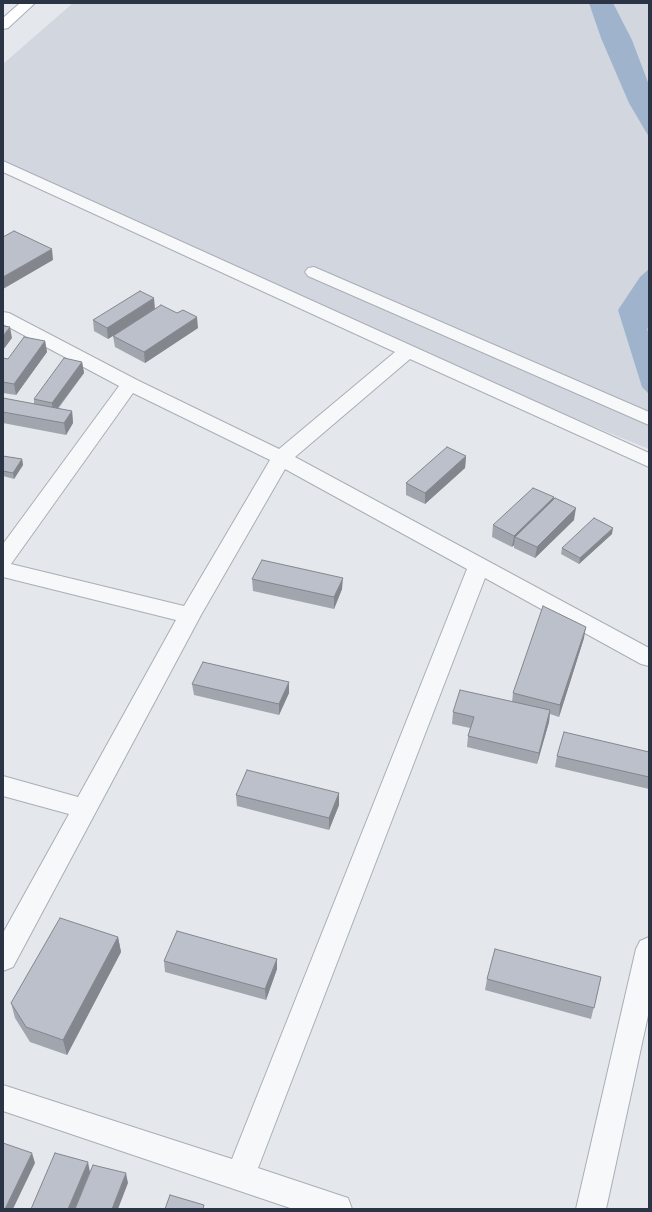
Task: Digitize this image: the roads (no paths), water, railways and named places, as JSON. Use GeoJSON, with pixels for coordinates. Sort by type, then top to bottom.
{"type":"FeatureCollection","features":[{"type":"Feature","properties":{"kind":"main road"},"geometry":{"type":"LineString","coordinates":[[3,25],[28,3]]}},
{"type":"Feature","properties":{"kind":"street"},"geometry":{"type":"LineString","coordinates":[[3,166],[649,461]]}},
{"type":"Feature","properties":{"kind":"street"},"geometry":{"type":"LineString","coordinates":[[314,272],[649,419]]}},
{"type":"Feature","properties":{"kind":"street"},"geometry":{"type":"LineString","coordinates":[[3,317],[130,384],[281,458],[649,658]]}},
{"type":"Feature","properties":{"kind":"street"},"geometry":{"type":"LineString","coordinates":[[3,959],[190,615],[281,458],[408,351]]}},
{"type":"Feature","properties":{"kind":"street"},"geometry":{"type":"LineString","coordinates":[[3,560],[130,384]]}},
{"type":"Feature","properties":{"kind":"street"},"geometry":{"type":"LineString","coordinates":[[240,1176],[479,566]]}},
{"type":"Feature","properties":{"kind":"street"},"geometry":{"type":"LineString","coordinates":[[3,570],[190,615]]}},
{"type":"Feature","properties":{"kind":"street"},"geometry":{"type":"LineString","coordinates":[[3,786],[85,809]]}},
{"type":"Feature","properties":{"kind":"street"},"geometry":{"type":"LineString","coordinates":[[591,1209],[649,949]]}},
{"type":"Feature","properties":{"kind":"street"},"geometry":{"type":"LineString","coordinates":[[3,1098],[337,1209]]}},
{"type":"Feature","properties":{"kind":"water"},"geometry":{"type":"Polygon","coordinates":[[[589,3],[613,3],[632,40],[649,85],[649,137],[629,103],[601,38],[589,3]]]}},
{"type":"Feature","properties":{"kind":"water"},"geometry":{"type":"Polygon","coordinates":[[[649,269],[649,325],[647,330],[649,332],[649,394],[642,387],[618,310],[640,277],[649,269]]]}}]}
